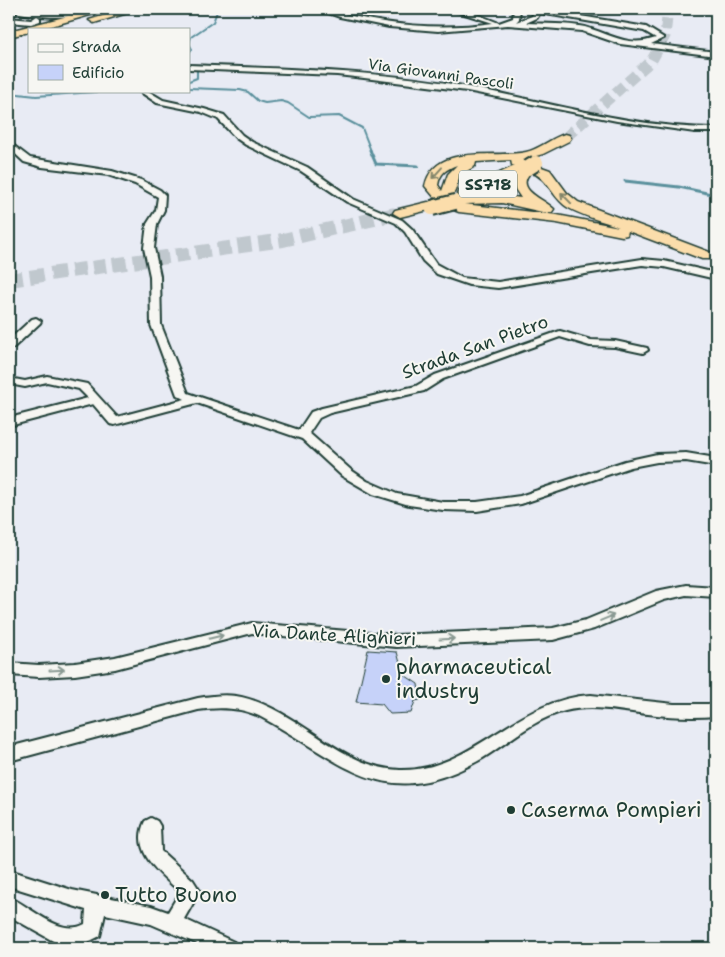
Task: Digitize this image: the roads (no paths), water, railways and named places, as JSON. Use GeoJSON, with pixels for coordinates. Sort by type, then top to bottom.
{"type":"FeatureCollection","features":[{"type":"Feature","properties":{"kind":"highway"},"geometry":{"type":"LineString","coordinates":[[33,28],[106,9]]}},
{"type":"Feature","properties":{"kind":"highway"},"geometry":{"type":"LineString","coordinates":[[63,28],[136,9]]}},
{"type":"Feature","properties":{"kind":"highway"},"geometry":{"type":"LineString","coordinates":[[9,34],[28,29]]}},
{"type":"Feature","properties":{"kind":"highway"},"geometry":{"type":"LineString","coordinates":[[9,42],[28,37]]}},
{"type":"Feature","properties":{"kind":"highway"},"geometry":{"type":"LineString","coordinates":[[566,138],[529,165],[521,175],[518,183],[523,194],[546,207],[580,219]]}},
{"type":"Feature","properties":{"kind":"highway"},"geometry":{"type":"LineString","coordinates":[[566,138],[531,154],[478,157],[453,162],[436,172],[431,186],[446,202],[464,209],[557,219],[622,232]]}},
{"type":"Feature","properties":{"kind":"highway"},"geometry":{"type":"LineString","coordinates":[[450,199],[449,190],[452,176],[461,167],[486,161],[520,163],[538,168],[550,176],[562,196],[573,205],[712,257]]}},
{"type":"Feature","properties":{"kind":"highway","name":"SS718"},"geometry":{"type":"LineString","coordinates":[[450,199],[529,165]]}},
{"type":"Feature","properties":{"kind":"highway"},"geometry":{"type":"LineString","coordinates":[[405,212],[450,199],[507,199],[712,257]]}},
{"type":"Feature","properties":{"kind":"street"},"geometry":{"type":"LineString","coordinates":[[9,11],[53,16],[92,9]]}},
{"type":"Feature","properties":{"kind":"street"},"geometry":{"type":"LineString","coordinates":[[320,9],[357,21],[409,27],[530,21],[536,17],[536,11],[539,11],[646,29],[661,38],[648,44],[640,45]]}},
{"type":"Feature","properties":{"kind":"street"},"geometry":{"type":"LineString","coordinates":[[452,9],[464,10],[505,23],[584,29],[610,40],[716,54]]}},
{"type":"Feature","properties":{"kind":"street"},"geometry":{"type":"LineString","coordinates":[[505,23],[516,19],[517,9]]}},
{"type":"Feature","properties":{"kind":"street"},"geometry":{"type":"LineString","coordinates":[[9,11],[38,20],[31,22],[9,20]]}},
{"type":"Feature","properties":{"kind":"street","name":"Via Giovanni Pascoli"},"geometry":{"type":"LineString","coordinates":[[190,67],[364,76],[467,89],[617,119],[695,130],[716,130]]}},
{"type":"Feature","properties":{"kind":"street"},"geometry":{"type":"LineString","coordinates":[[144,92],[152,98],[221,117],[233,126],[241,138],[304,169],[357,204],[393,218],[404,225],[426,259],[436,269],[450,277],[487,286],[642,262],[664,264],[716,276]]}},
{"type":"Feature","properties":{"kind":"street"},"geometry":{"type":"LineString","coordinates":[[9,144],[26,160],[109,173],[138,182],[157,192],[162,197],[160,210],[152,224],[149,248],[155,276],[156,324],[183,395],[301,435],[317,444],[341,471],[365,485],[406,501],[456,507],[493,505],[655,458],[683,456],[716,462]]}},
{"type":"Feature","properties":{"kind":"street"},"geometry":{"type":"LineString","coordinates":[[9,346],[36,321]]}},
{"type":"Feature","properties":{"kind":"street","name":"Strada San Pietro"},"geometry":{"type":"LineString","coordinates":[[301,435],[315,415],[326,410],[420,389],[439,377],[560,334],[590,343],[615,344],[643,350]]}},
{"type":"Feature","properties":{"kind":"street"},"geometry":{"type":"LineString","coordinates":[[9,381],[25,384],[47,379],[83,386],[114,421],[197,400]]}},
{"type":"Feature","properties":{"kind":"street"},"geometry":{"type":"LineString","coordinates":[[9,422],[94,400]]}},
{"type":"Feature","properties":{"kind":"street","name":"Via Dante Alighieri"},"geometry":{"type":"LineString","coordinates":[[9,669],[39,671],[99,665],[252,628],[396,641],[553,634],[589,625],[661,595],[686,590],[716,592]]}},
{"type":"Feature","properties":{"kind":"street"},"geometry":{"type":"LineString","coordinates":[[9,754],[198,704],[222,702],[243,704],[262,710],[353,766],[377,774],[400,778],[427,776],[445,770],[464,761],[520,723],[554,708],[586,701],[622,703],[667,709],[716,710]]}},
{"type":"Feature","properties":{"kind":"street"},"geometry":{"type":"LineString","coordinates":[[151,826],[152,850],[167,869],[185,882],[191,891],[172,922]]}},
{"type":"Feature","properties":{"kind":"street"},"geometry":{"type":"LineString","coordinates":[[9,878],[95,905],[124,908],[172,922],[227,948]]}},
{"type":"Feature","properties":{"kind":"street"},"geometry":{"type":"LineString","coordinates":[[9,906],[62,937],[78,938],[92,930],[96,916],[95,905]]}},
{"type":"Feature","properties":{"kind":"waterway"},"geometry":{"type":"LineString","coordinates":[[190,40],[191,37],[213,22],[218,9]]}},
{"type":"Feature","properties":{"kind":"waterway"},"geometry":{"type":"LineString","coordinates":[[190,46],[192,49],[190,51]]}},
{"type":"Feature","properties":{"kind":"waterway"},"geometry":{"type":"LineString","coordinates":[[190,81],[197,78],[197,69]]}},
{"type":"Feature","properties":{"kind":"waterway"},"geometry":{"type":"LineString","coordinates":[[190,88],[240,90],[248,92],[258,101],[265,103],[281,101],[288,103],[309,117],[339,116],[362,128],[371,151]]}},
{"type":"Feature","properties":{"kind":"waterway"},"geometry":{"type":"LineString","coordinates":[[9,93],[36,96],[95,92]]}},
{"type":"Feature","properties":{"kind":"waterway"},"geometry":{"type":"LineString","coordinates":[[370,150],[376,164],[418,166]]}},
{"type":"Feature","properties":{"kind":"waterway"},"geometry":{"type":"LineString","coordinates":[[625,181],[679,187],[716,195]]}},
{"type":"Feature","properties":{"kind":"tunnel"},"geometry":{"type":"LineString","coordinates":[[566,137],[652,60],[665,36],[668,9]]}},
{"type":"Feature","properties":{"kind":"tunnel"},"geometry":{"type":"LineString","coordinates":[[9,280],[283,240],[400,213]]}},
{"type":"Feature","properties":{"kind":"place","name":"pharmaceutical industry"},"geometry":{"type":"Point","coordinates":[386,679]}},
{"type":"Feature","properties":{"kind":"place","name":"Caserma Pompieri"},"geometry":{"type":"Point","coordinates":[511,810]}},
{"type":"Feature","properties":{"kind":"place","name":"Tutto Buono"},"geometry":{"type":"Point","coordinates":[105,895]}}]}
